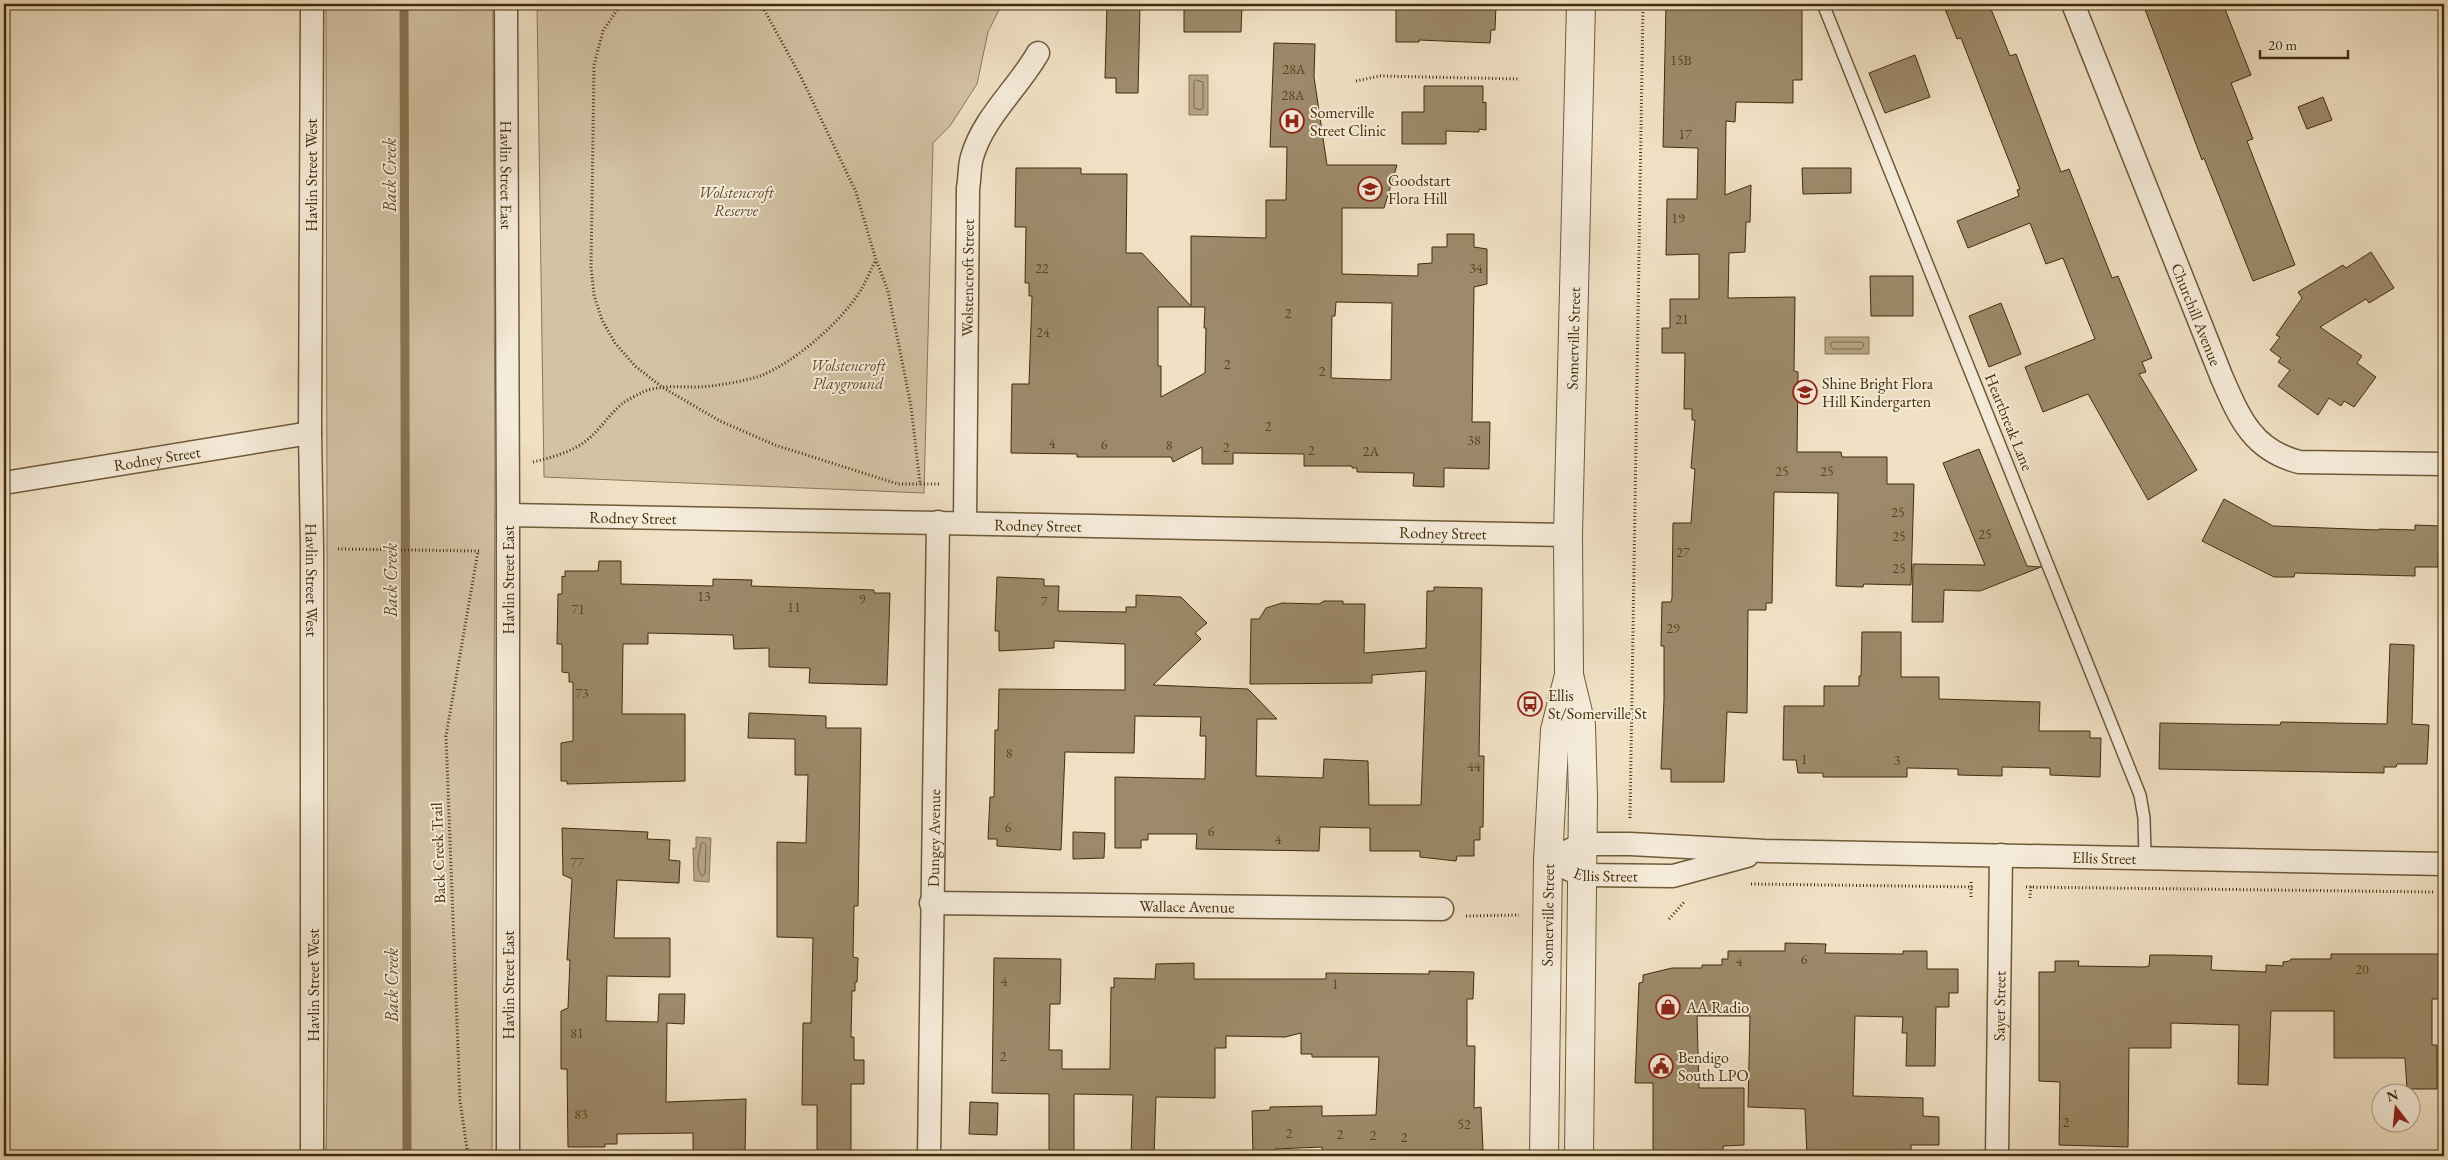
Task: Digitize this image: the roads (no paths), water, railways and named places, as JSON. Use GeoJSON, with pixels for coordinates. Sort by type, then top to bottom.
{"type":"FeatureCollection","features":[{"type":"Feature","properties":{"kind":"street","name":"Havlin Street West"},"geometry":{"type":"LineString","coordinates":[[312,4],[310,433],[312,548],[312,1156]]}},
{"type":"Feature","properties":{"kind":"street","name":"Havlin Street East"},"geometry":{"type":"LineString","coordinates":[[506,4],[508,1156]]}},
{"type":"Feature","properties":{"kind":"street","name":"Somerville Street"},"geometry":{"type":"LineString","coordinates":[[1579,1156],[1583,875],[1581,725],[1569,675],[1568,535],[1581,4]]}},
{"type":"Feature","properties":{"kind":"street","name":"Churchill Avenue"},"geometry":{"type":"LineString","coordinates":[[2073,4],[2222,378],[2239,415],[2251,433],[2267,448],[2288,459],[2299,462],[2444,464]]}},
{"type":"Feature","properties":{"kind":"street","name":"Wolstencroft Street"},"geometry":{"type":"LineString","coordinates":[[965,522],[968,188],[972,158],[983,131],[1028,71],[1038,53]]}},
{"type":"Feature","properties":{"kind":"street","name":"Rodney Street"},"geometry":{"type":"LineString","coordinates":[[4,483],[310,433]]}},
{"type":"Feature","properties":{"kind":"street","name":"Rodney Street"},"geometry":{"type":"LineString","coordinates":[[508,515],[965,522],[1568,535]]}},
{"type":"Feature","properties":{"kind":"street","name":"Dungey Avenue"},"geometry":{"type":"LineString","coordinates":[[929,1156],[938,522]]}},
{"type":"Feature","properties":{"kind":"street","name":"Somerville Street"},"geometry":{"type":"LineString","coordinates":[[1544,1156],[1548,860],[1555,730],[1569,675]]}},
{"type":"Feature","properties":{"kind":"street","name":"Ellis Street"},"geometry":{"type":"LineString","coordinates":[[1548,860],[1583,844],[1664,844],[1765,851],[2444,864]]}},
{"type":"Feature","properties":{"kind":"street","name":"Ellis Street"},"geometry":{"type":"LineString","coordinates":[[1548,860],[1583,875],[1673,876],[1765,851]]}},
{"type":"Feature","properties":{"kind":"street","name":"Sayer Street"},"geometry":{"type":"LineString","coordinates":[[1997,1156],[2001,855]]}},
{"type":"Feature","properties":{"kind":"street","name":"Wallace Avenue"},"geometry":{"type":"LineString","coordinates":[[932,904],[1442,909]]}},
{"type":"Feature","properties":{"kind":"lane","name":"Heartbreak Lane"},"geometry":{"type":"LineString","coordinates":[[1823,4],[2140,795],[2144,818],[2145,857]]}},
{"type":"Feature","properties":{"kind":"water"},"geometry":{"type":"Polygon","coordinates":[[[1189,75],[1208,75],[1208,115],[1189,115],[1189,75]]]}},
{"type":"Feature","properties":{"kind":"water"},"geometry":{"type":"Polygon","coordinates":[[[1825,337],[1869,337],[1869,354],[1825,354],[1825,337]]]}},
{"type":"Feature","properties":{"kind":"water"},"geometry":{"type":"Polygon","coordinates":[[[696,837],[711,838],[709,882],[694,881],[693,848],[696,848],[696,837]]]}},
{"type":"Feature","properties":{"kind":"waterway","name":"Back Creek"},"geometry":{"type":"LineString","coordinates":[[404,4],[407,1156]]}},
{"type":"Feature","properties":{"kind":"place","name":"Somerville Street Clinic"},"geometry":{"type":"Point","coordinates":[1292,121]}},
{"type":"Feature","properties":{"kind":"place","name":"Goodstart Flora Hill"},"geometry":{"type":"Point","coordinates":[1370,189]}},
{"type":"Feature","properties":{"kind":"place","name":"Shine Bright Flora Hill Kindergarten"},"geometry":{"type":"Point","coordinates":[1805,392]}},
{"type":"Feature","properties":{"kind":"place","name":"Ellis St/Somerville St"},"geometry":{"type":"Point","coordinates":[1530,704]}},
{"type":"Feature","properties":{"kind":"place","name":"AA Radio"},"geometry":{"type":"Point","coordinates":[1668,1007]}},
{"type":"Feature","properties":{"kind":"place","name":"Bendigo South LPO"},"geometry":{"type":"Point","coordinates":[1661,1066]}},
{"type":"Feature","properties":{"kind":"park label","name":"Wolstencroft Reserve"},"geometry":{"type":"Point","coordinates":[736,201]}},
{"type":"Feature","properties":{"kind":"park label","name":"Wolstencroft Playground"},"geometry":{"type":"Point","coordinates":[848,374]}}]}
